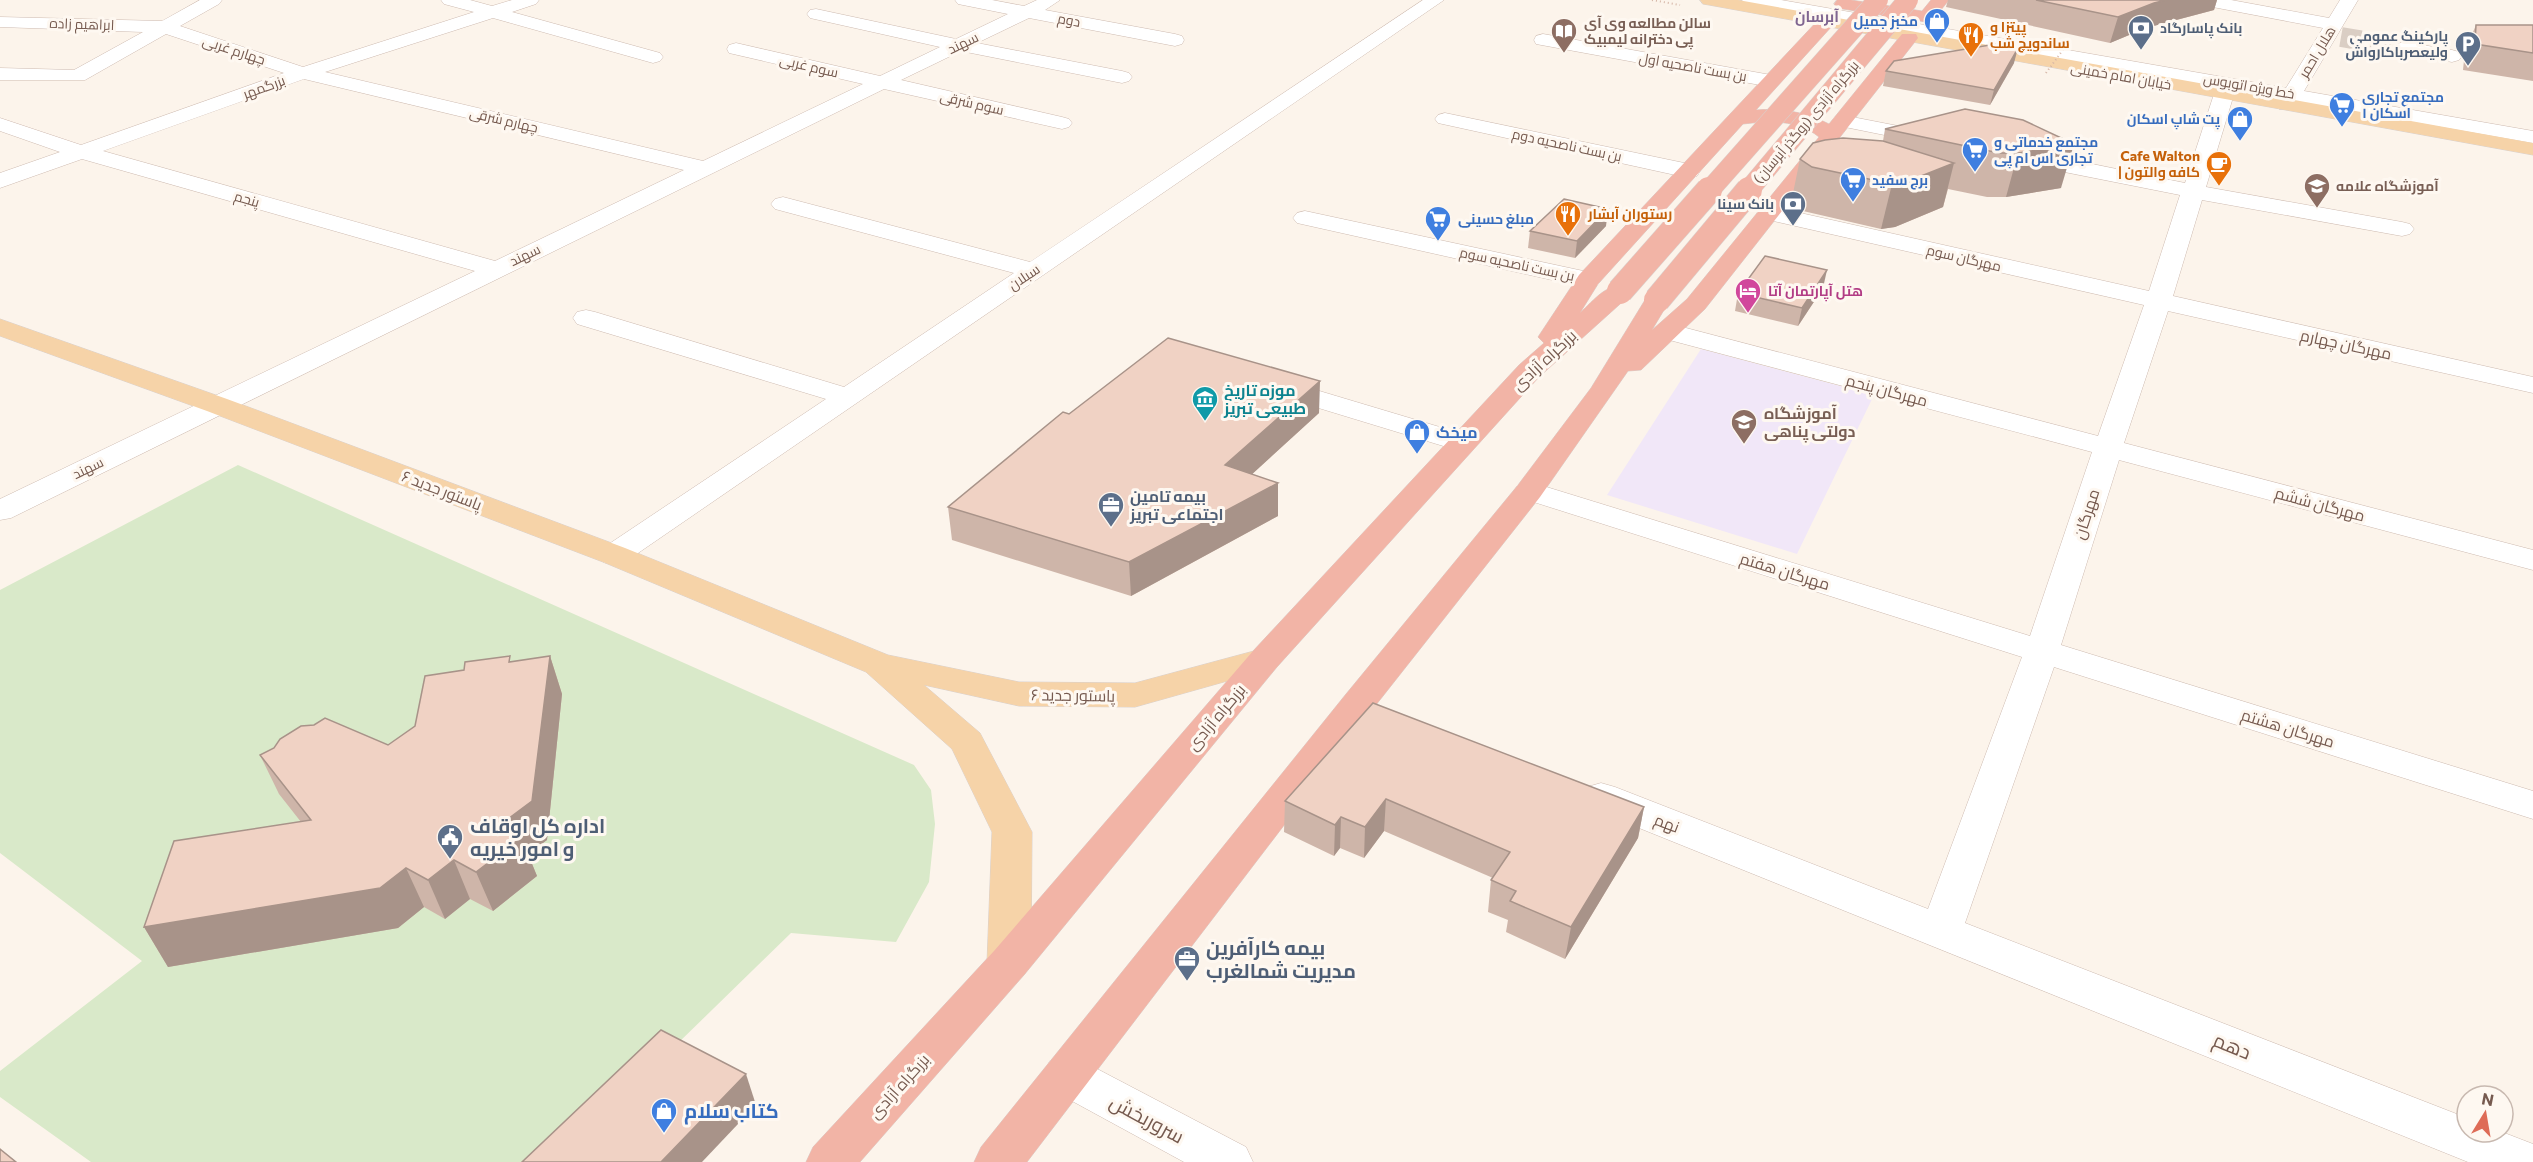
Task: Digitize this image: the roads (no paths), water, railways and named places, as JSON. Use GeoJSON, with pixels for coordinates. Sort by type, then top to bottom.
{"type":"FeatureCollection","features":[{"type":"Feature","properties":{"kind":"highway"},"geometry":{"type":"LineString","coordinates":[[1846,0],[1843,4],[1926,17],[1940,0]]}},
{"type":"Feature","properties":{"kind":"highway","name":"بزرگراه آزادی (روگذر آبرسان)"},"geometry":{"type":"LineString","coordinates":[[1604,285],[1878,0]]}},
{"type":"Feature","properties":{"kind":"highway","name":"بزرگراه آزادی (روگذر آبرسان)"},"geometry":{"type":"LineString","coordinates":[[1662,315],[1908,0]]}},
{"type":"Feature","properties":{"kind":"highway"},"geometry":{"type":"LineString","coordinates":[[1604,285],[1689,171],[1827,21]]}},
{"type":"Feature","properties":{"kind":"highway"},"geometry":{"type":"LineString","coordinates":[[998,1162],[1066,1075],[1375,709],[1529,491],[1603,390],[1662,315],[1696,304],[1910,38]]}},
{"type":"Feature","properties":{"kind":"highway"},"geometry":{"type":"LineString","coordinates":[[1736,119],[1762,115],[1798,118],[1837,129]]}},
{"type":"Feature","properties":{"kind":"highway","name":"بزرگراه آزادی"},"geometry":{"type":"LineString","coordinates":[[830,1162],[1009,963],[1265,659],[1529,371],[1604,285]]}},
{"type":"Feature","properties":{"kind":"main road","name":"خیابان امام خمینی"},"geometry":{"type":"LineString","coordinates":[[1709,0],[2224,94],[2289,99],[2533,148]]}},
{"type":"Feature","properties":{"kind":"main road","name":"پاستور جدید ۶"},"geometry":{"type":"LineString","coordinates":[[0,327],[217,405],[614,555],[879,664],[1019,694],[1135,695],[1265,659]]}},
{"type":"Feature","properties":{"kind":"main road","name":"پاستور جدید ۶"},"geometry":{"type":"LineString","coordinates":[[879,664],[967,742],[1012,832],[1009,963]]}},
{"type":"Feature","properties":{"kind":"street"},"geometry":{"type":"LineString","coordinates":[[0,74],[78,76],[213,0]]}},
{"type":"Feature","properties":{"kind":"street"},"geometry":{"type":"LineString","coordinates":[[450,0],[653,57]]}},
{"type":"Feature","properties":{"kind":"street","name":"بزرگمهر"},"geometry":{"type":"LineString","coordinates":[[0,181],[303,73],[530,0]]}},
{"type":"Feature","properties":{"kind":"street","name":"دوم"},"geometry":{"type":"LineString","coordinates":[[964,0],[1175,40]]}},
{"type":"Feature","properties":{"kind":"street","name":"سهند"},"geometry":{"type":"LineString","coordinates":[[0,511],[1051,0]]}},
{"type":"Feature","properties":{"kind":"street","name":"سبلان"},"geometry":{"type":"LineString","coordinates":[[614,555],[1435,0]]}},
{"type":"Feature","properties":{"kind":"street","name":"خط ویژه اتوبوس"},"geometry":{"type":"LineString","coordinates":[[1751,0],[2289,99],[2533,137]]}},
{"type":"Feature","properties":{"kind":"street"},"geometry":{"type":"LineString","coordinates":[[2202,0],[2334,32]]}},
{"type":"Feature","properties":{"kind":"street","name":"هلال احمر"},"geometry":{"type":"LineString","coordinates":[[2289,99],[2334,32],[2349,0]]}},
{"type":"Feature","properties":{"kind":"street"},"geometry":{"type":"LineString","coordinates":[[816,14],[1122,77]]}},
{"type":"Feature","properties":{"kind":"street","name":"ابراهیم زاده"},"geometry":{"type":"LineString","coordinates":[[0,22],[164,27]]}},
{"type":"Feature","properties":{"kind":"street","name":"چهارم غربی"},"geometry":{"type":"LineString","coordinates":[[164,27],[303,73]]}},
{"type":"Feature","properties":{"kind":"street","name":"بن بست ناصحیه اول"},"geometry":{"type":"LineString","coordinates":[[1543,40],[1771,81]]}},
{"type":"Feature","properties":{"kind":"street"},"geometry":{"type":"LineString","coordinates":[[2404,48],[2452,56]]}},
{"type":"Feature","properties":{"kind":"street","name":"سوم غربی"},"geometry":{"type":"LineString","coordinates":[[736,49],[882,82]]}},
{"type":"Feature","properties":{"kind":"street","name":"چهارم شرقی"},"geometry":{"type":"LineString","coordinates":[[303,73],[705,168]]}},
{"type":"Feature","properties":{"kind":"street","name":"سوم شرقی"},"geometry":{"type":"LineString","coordinates":[[882,82],[1062,123]]}},
{"type":"Feature","properties":{"kind":"street","name":"مهرگان"},"geometry":{"type":"LineString","coordinates":[[1941,931],[2042,651],[2158,303],[2224,94]]}},
{"type":"Feature","properties":{"kind":"street","name":"بن بست ناصحیه دوم"},"geometry":{"type":"LineString","coordinates":[[1445,119],[1689,171]]}},
{"type":"Feature","properties":{"kind":"street","name":"پنجم"},"geometry":{"type":"LineString","coordinates":[[0,124],[81,152],[496,269]]}},
{"type":"Feature","properties":{"kind":"street"},"geometry":{"type":"LineString","coordinates":[[1837,129],[1947,142]]}},
{"type":"Feature","properties":{"kind":"street"},"geometry":{"type":"LineString","coordinates":[[2006,154],[2402,229]]}},
{"type":"Feature","properties":{"kind":"street"},"geometry":{"type":"LineString","coordinates":[[783,204],[1034,271]]}},
{"type":"Feature","properties":{"kind":"street","name":"مهرگان سوم"},"geometry":{"type":"LineString","coordinates":[[1769,213],[2158,303]]}},
{"type":"Feature","properties":{"kind":"street","name":"بن بست ناصحیه سوم"},"geometry":{"type":"LineString","coordinates":[[1305,218],[1604,285]]}},
{"type":"Feature","properties":{"kind":"street","name":"مهرگان چهارم"},"geometry":{"type":"LineString","coordinates":[[2158,303],[2533,385]]}},
{"type":"Feature","properties":{"kind":"street","name":"مهرگان پنجم"},"geometry":{"type":"LineString","coordinates":[[1662,315],[2108,448]]}},
{"type":"Feature","properties":{"kind":"street"},"geometry":{"type":"LineString","coordinates":[[586,318],[848,397]]}},
{"type":"Feature","properties":{"kind":"street"},"geometry":{"type":"LineString","coordinates":[[1257,380],[1463,443]]}},
{"type":"Feature","properties":{"kind":"street","name":"مهرگان ششم"},"geometry":{"type":"LineString","coordinates":[[2108,448],[2533,560]]}},
{"type":"Feature","properties":{"kind":"street","name":"مهرگان هفتم"},"geometry":{"type":"LineString","coordinates":[[1529,491],[2042,651]]}},
{"type":"Feature","properties":{"kind":"street","name":"مهرگان هشتم"},"geometry":{"type":"LineString","coordinates":[[2042,651],[2533,805]]}},
{"type":"Feature","properties":{"kind":"street","name":"نهم"},"geometry":{"type":"LineString","coordinates":[[1568,784],[1941,931]]}},
{"type":"Feature","properties":{"kind":"street","name":"دهم"},"geometry":{"type":"LineString","coordinates":[[1941,931],[2523,1162]]}},
{"type":"Feature","properties":{"kind":"street","name":"سروربخش"},"geometry":{"type":"LineString","coordinates":[[1066,1075],[1228,1162]]}},
{"type":"Feature","properties":{"kind":"tunnel"},"geometry":{"type":"LineString","coordinates":[[2341,37],[2404,48]]}},
{"type":"Feature","properties":{"kind":"place","name":"مخبز جمیل"},"geometry":{"type":"Point","coordinates":[1937,44]}},
{"type":"Feature","properties":{"kind":"place","name":"بانک پاسارگاد"},"geometry":{"type":"Point","coordinates":[2141,51]}},
{"type":"Feature","properties":{"kind":"place","name":"سالن مطالعه وی آی پی دخترانه لیمبیک"},"geometry":{"type":"Point","coordinates":[1564,54]}},
{"type":"Feature","properties":{"kind":"place","name":"پیتزا و ساندویچ شب"},"geometry":{"type":"Point","coordinates":[1971,58]}},
{"type":"Feature","properties":{"kind":"place","name":"پارکینگ عمومی ولیعصرباکارواش"},"geometry":{"type":"Point","coordinates":[2468,67]}},
{"type":"Feature","properties":{"kind":"place","name":"مجتمع تجاری اسکان ۱"},"geometry":{"type":"Point","coordinates":[2342,128]}},
{"type":"Feature","properties":{"kind":"place","name":"پت شاپ اسکان"},"geometry":{"type":"Point","coordinates":[2240,142]}},
{"type":"Feature","properties":{"kind":"place","name":"مجتمع خدماتی و تجاری اس ام پی"},"geometry":{"type":"Point","coordinates":[1975,173]}},
{"type":"Feature","properties":{"kind":"place","name":"Cafe Walton | کافه والتون"},"geometry":{"type":"Point","coordinates":[2219,187]}},
{"type":"Feature","properties":{"kind":"place","name":"برج سفید"},"geometry":{"type":"Point","coordinates":[1853,203]}},
{"type":"Feature","properties":{"kind":"place","name":"آموزشگاه علامه"},"geometry":{"type":"Point","coordinates":[2317,209]}},
{"type":"Feature","properties":{"kind":"place","name":"بانک سینا"},"geometry":{"type":"Point","coordinates":[1793,227]}},
{"type":"Feature","properties":{"kind":"place","name":"رستوران آبشار"},"geometry":{"type":"Point","coordinates":[1568,237]}},
{"type":"Feature","properties":{"kind":"place","name":"مبلغ حسینی"},"geometry":{"type":"Point","coordinates":[1438,242]}},
{"type":"Feature","properties":{"kind":"place","name":"هتل آپارتمان آتا"},"geometry":{"type":"Point","coordinates":[1748,314]}},
{"type":"Feature","properties":{"kind":"place","name":"موزه تاریخ طبیعی تبریز"},"geometry":{"type":"Point","coordinates":[1205,422]}},
{"type":"Feature","properties":{"kind":"place","name":"آموزشگاه دولتی پناهی"},"geometry":{"type":"Point","coordinates":[1744,445]}},
{"type":"Feature","properties":{"kind":"place","name":"میخک"},"geometry":{"type":"Point","coordinates":[1417,455]}},
{"type":"Feature","properties":{"kind":"place","name":"بیمه تامین اجتماعی تبریز"},"geometry":{"type":"Point","coordinates":[1111,528]}},
{"type":"Feature","properties":{"kind":"place","name":"اداره کل اوقاف و امور خیریه"},"geometry":{"type":"Point","coordinates":[450,860]}},
{"type":"Feature","properties":{"kind":"place","name":"بیمه کارآفرین مدیریت شمالغرب"},"geometry":{"type":"Point","coordinates":[1187,982]}},
{"type":"Feature","properties":{"kind":"place","name":"کتاب سلام"},"geometry":{"type":"Point","coordinates":[664,1134]}},
{"type":"Feature","properties":{"kind":"district","name":"آبرسان"},"geometry":{"type":"Point","coordinates":[1817,17]}}]}
